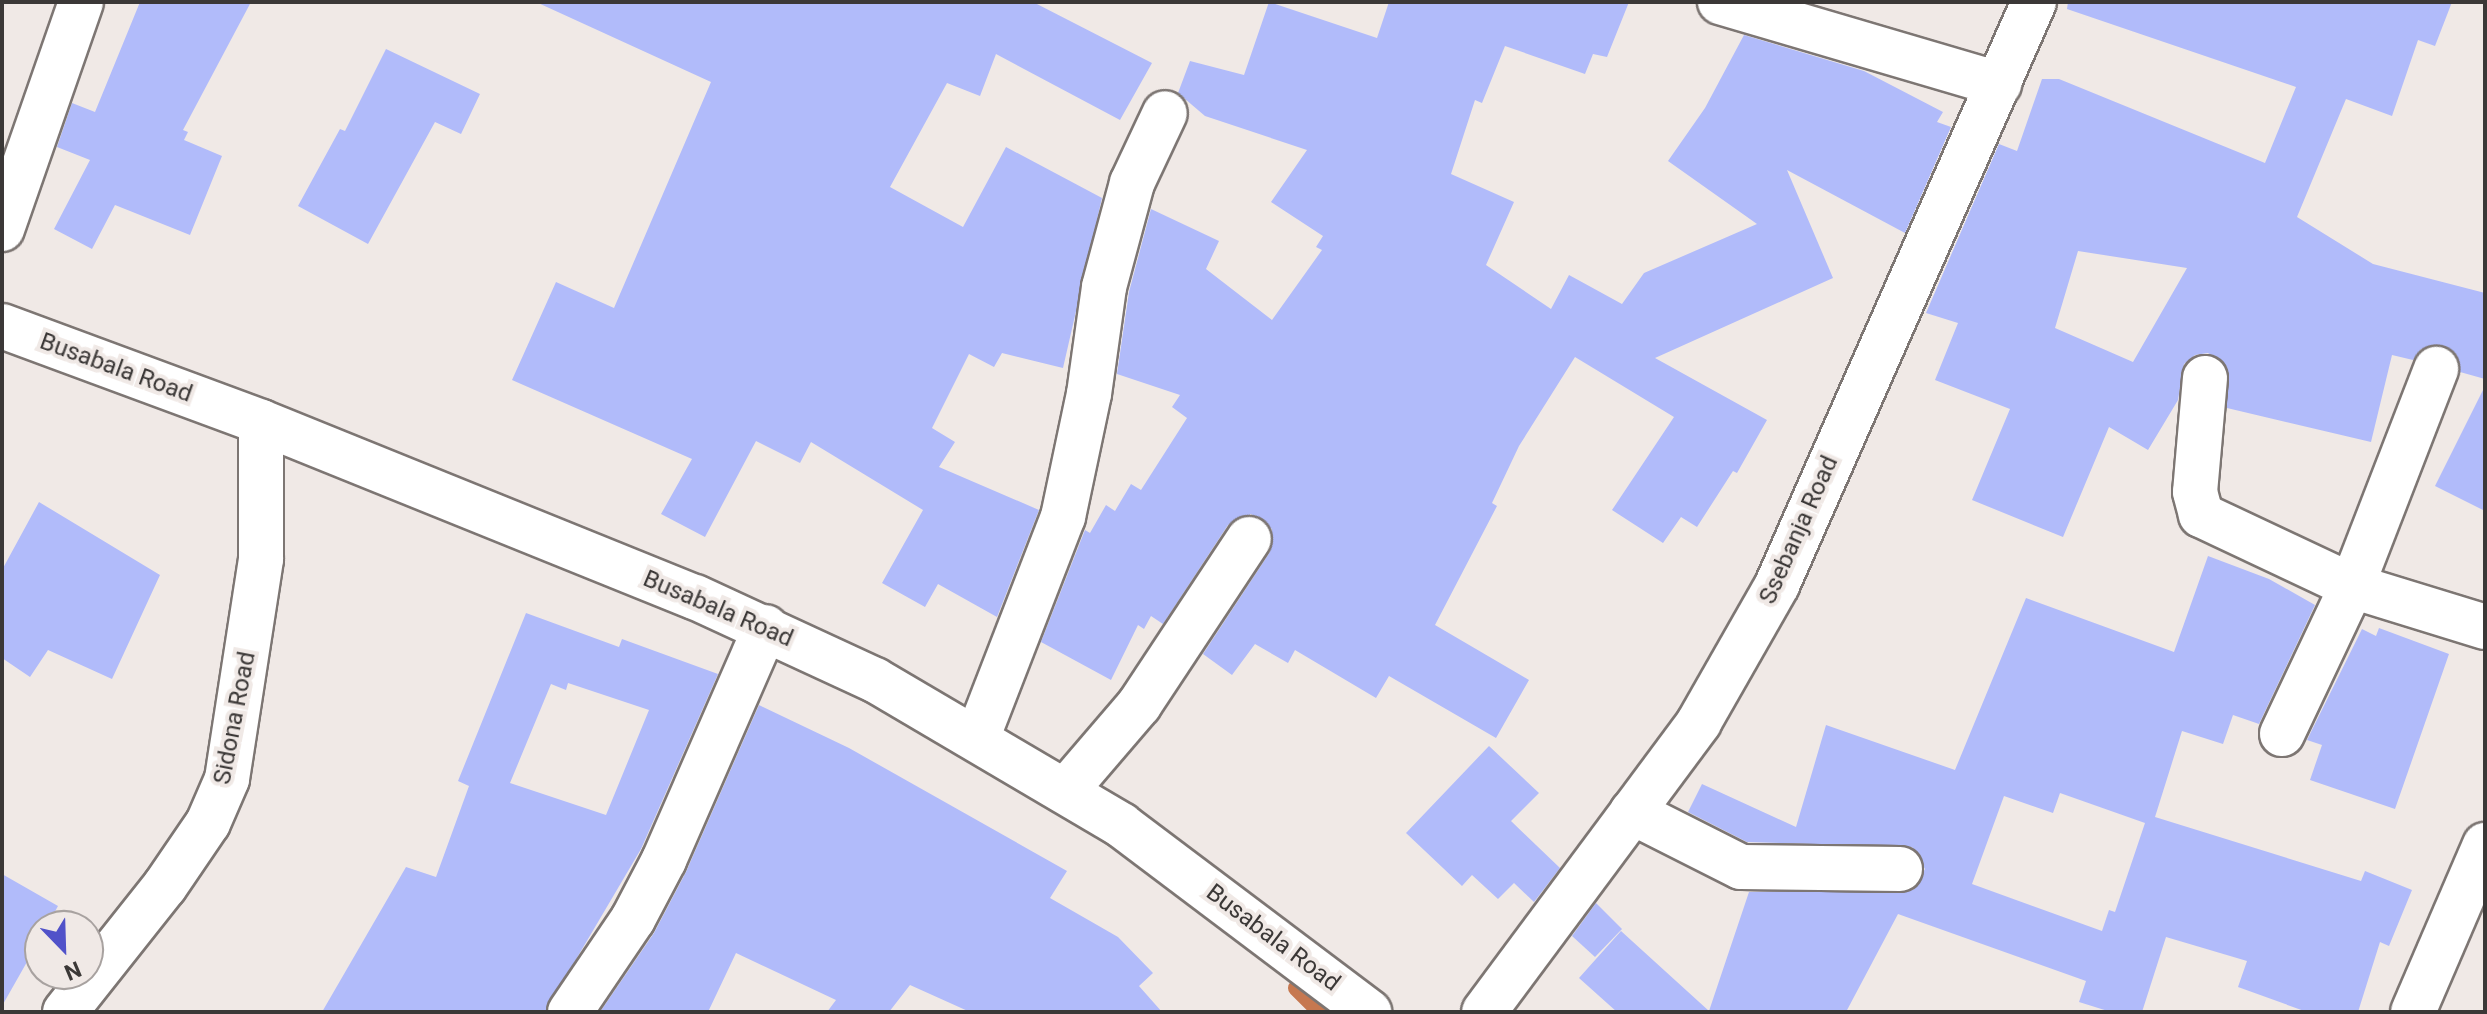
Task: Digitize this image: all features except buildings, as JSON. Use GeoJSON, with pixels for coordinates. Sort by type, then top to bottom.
{"type":"FeatureCollection","features":[{"type":"Feature","properties":{"kind":"street"},"geometry":{"type":"LineString","coordinates":[[2,229],[81,2]]}},
{"type":"Feature","properties":{"kind":"street"},"geometry":{"type":"LineString","coordinates":[[1720,2],[1999,84]]}},
{"type":"Feature","properties":{"kind":"street","name":"Ssebanja Road"},"geometry":{"type":"LineString","coordinates":[[1484,1012],[1699,722],[1777,585],[1929,231],[2034,2]]}},
{"type":"Feature","properties":{"kind":"street"},"geometry":{"type":"LineString","coordinates":[[978,736],[1063,517],[1089,394],[1104,287],[1132,183],[1165,113]]}},
{"type":"Feature","properties":{"kind":"street","name":"Busabala Road"},"geometry":{"type":"LineString","coordinates":[[2,326],[261,422],[766,627],[978,736],[1067,789],[1292,949],[1369,1012]]}},
{"type":"Feature","properties":{"kind":"street"},"geometry":{"type":"LineString","coordinates":[[2282,734],[2352,586],[2436,369]]}},
{"type":"Feature","properties":{"kind":"street"},"geometry":{"type":"LineString","coordinates":[[2205,378],[2195,492],[2201,515],[2352,586],[2485,627]]}},
{"type":"Feature","properties":{"kind":"street","name":"Sidona Road"},"geometry":{"type":"LineString","coordinates":[[65,1012],[165,886],[208,823],[227,779],[261,559],[261,422]]}},
{"type":"Feature","properties":{"kind":"street"},"geometry":{"type":"LineString","coordinates":[[1067,789],[1139,705],[1249,539]]}},
{"type":"Feature","properties":{"kind":"street"},"geometry":{"type":"LineString","coordinates":[[570,1012],[633,919],[664,860],[766,627]]}},
{"type":"Feature","properties":{"kind":"street"},"geometry":{"type":"LineString","coordinates":[[1632,812],[1741,867],[1900,869]]}},
{"type":"Feature","properties":{"kind":"street"},"geometry":{"type":"LineString","coordinates":[[2413,1012],[2485,845]]}},
{"type":"Feature","properties":{"kind":"waterway"},"geometry":{"type":"LineString","coordinates":[[1296,988],[1320,1012]]}}]}
